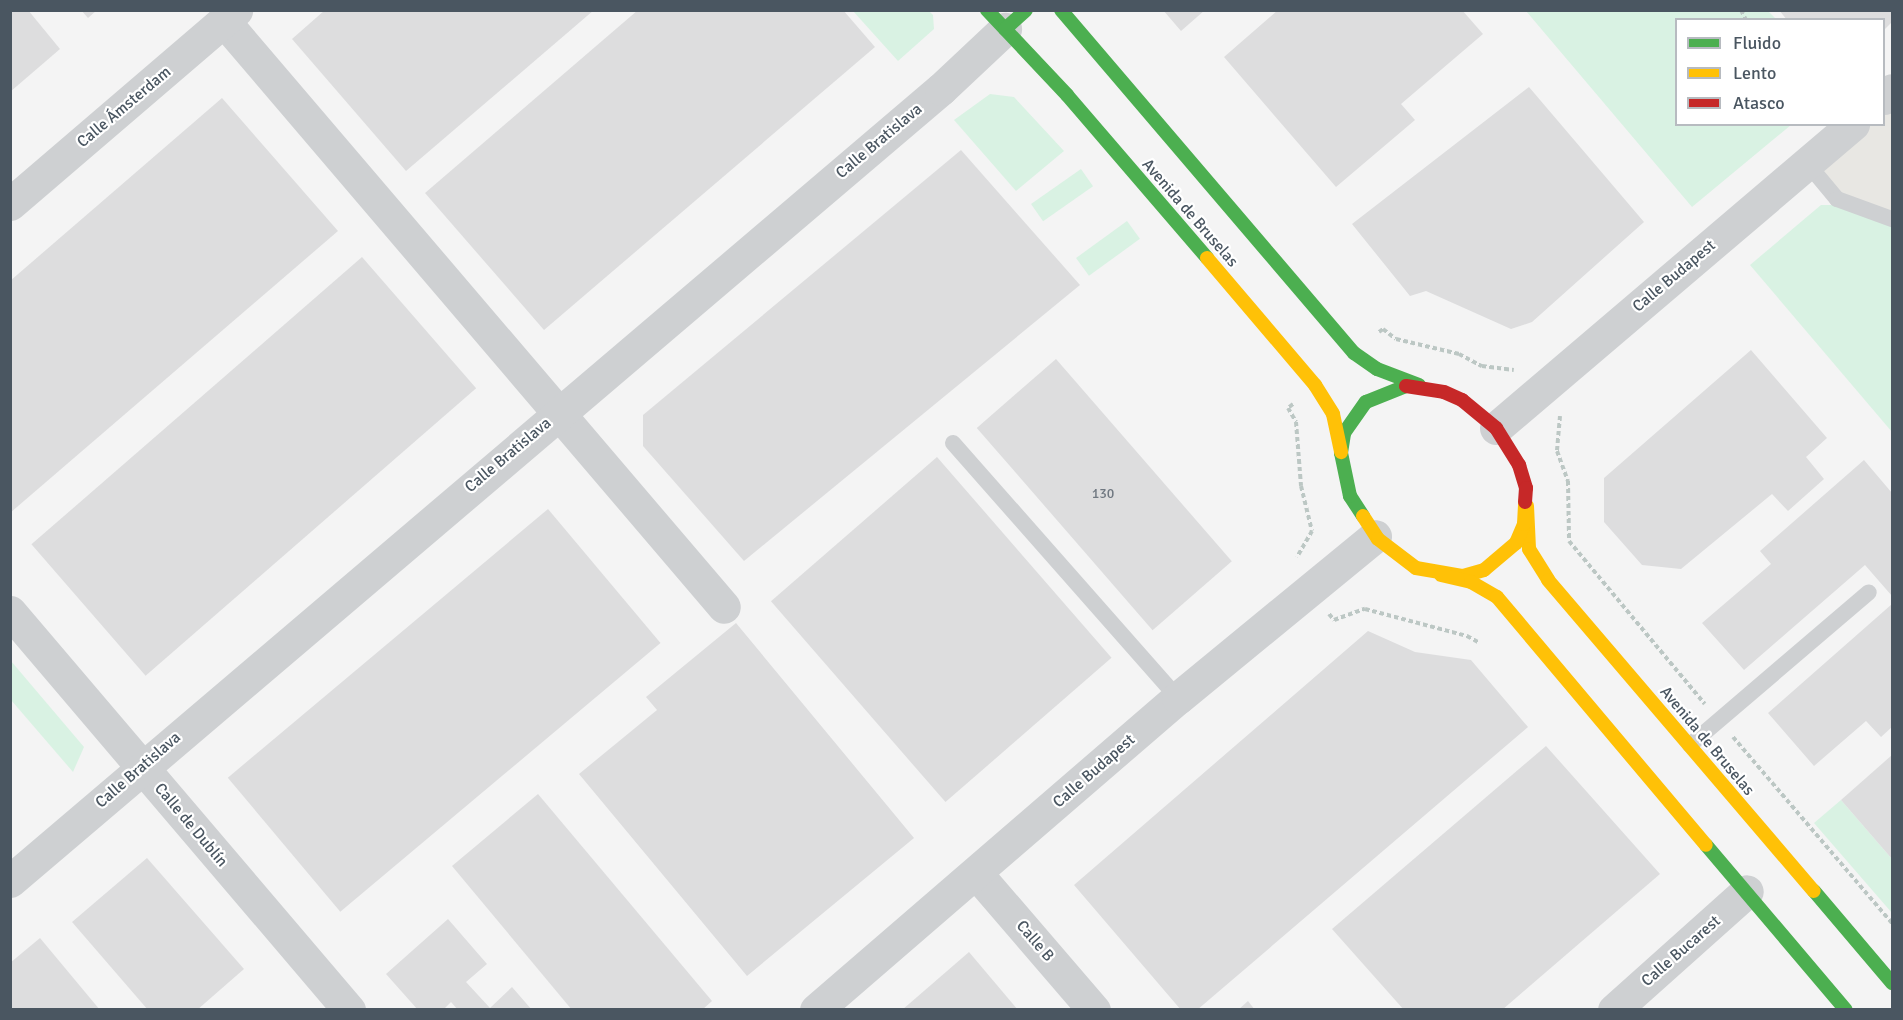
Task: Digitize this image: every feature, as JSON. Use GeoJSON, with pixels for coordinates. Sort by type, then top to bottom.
{"type":"FeatureCollection","features":[{"type":"Feature","properties":{"kind":"main road","name":"Avenida de Bruselas"},"geometry":{"type":"LineString","coordinates":[[1061,10],[1354,353],[1392,376],[1424,386]]}},
{"type":"Feature","properties":{"kind":"main road","name":"Avenida de Bruselas"},"geometry":{"type":"LineString","coordinates":[[1006,17],[1067,95],[1315,385],[1334,414],[1341,453]]}},
{"type":"Feature","properties":{"kind":"main road"},"geometry":{"type":"LineString","coordinates":[[1441,575],[1463,576],[1484,570],[1501,559],[1516,543],[1527,506],[1519,465],[1496,428],[1462,400],[1424,386],[1406,386],[1366,402],[1344,433],[1341,453],[1350,496],[1375,536],[1416,567],[1441,575],[1471,582],[1497,597],[1754,885],[1846,1010]]}},
{"type":"Feature","properties":{"kind":"main road","name":"Avenida de Bruselas"},"geometry":{"type":"LineString","coordinates":[[1527,506],[1529,549],[1548,580],[1690,745],[1782,862],[1893,983]]}},
{"type":"Feature","properties":{"kind":"street","name":"Calle Ámsterdam"},"geometry":{"type":"LineString","coordinates":[[10,204],[230,16]]}},
{"type":"Feature","properties":{"kind":"street"},"geometry":{"type":"LineString","coordinates":[[230,16],[557,414],[724,607]]}},
{"type":"Feature","properties":{"kind":"street","name":"Calle Bratislava"},"geometry":{"type":"LineString","coordinates":[[10,881],[941,89],[1006,17]]}},
{"type":"Feature","properties":{"kind":"street","name":"Calle Budapest"},"geometry":{"type":"LineString","coordinates":[[1496,428],[1850,126]]}},
{"type":"Feature","properties":{"kind":"street","name":"Calle Budapest"},"geometry":{"type":"LineString","coordinates":[[816,1010],[1178,698],[1375,536]]}},
{"type":"Feature","properties":{"kind":"street","name":"Calle de Dublín"},"geometry":{"type":"LineString","coordinates":[[10,612],[349,1010]]}},
{"type":"Feature","properties":{"kind":"street","name":"Calle B"},"geometry":{"type":"LineString","coordinates":[[976,873],[1094,1010]]}},
{"type":"Feature","properties":{"kind":"street","name":"Calle Bucarest"},"geometry":{"type":"LineString","coordinates":[[1614,1010],[1754,885]]}},
{"type":"Feature","properties":{"kind":"lane"},"geometry":{"type":"LineString","coordinates":[[1807,163],[1837,199],[1893,219]]}},
{"type":"Feature","properties":{"kind":"lane"},"geometry":{"type":"LineString","coordinates":[[953,443],[1178,698]]}},
{"type":"Feature","properties":{"kind":"lane"},"geometry":{"type":"LineString","coordinates":[[1690,745],[1869,592]]}},
{"type":"Feature","properties":{"kind":"path"},"geometry":{"type":"LineString","coordinates":[[1383,329],[1396,339],[1459,354],[1482,366],[1500,370],[1525,366]]}},
{"type":"Feature","properties":{"kind":"path"},"geometry":{"type":"LineString","coordinates":[[1288,408],[1296,422],[1300,486],[1312,531],[1306,548],[1294,560]]}},
{"type":"Feature","properties":{"kind":"path"},"geometry":{"type":"LineString","coordinates":[[1565,410],[1556,431],[1557,451],[1568,481],[1569,518]]}},
{"type":"Feature","properties":{"kind":"path"},"geometry":{"type":"LineString","coordinates":[[1334,620],[1365,609],[1467,636],[1478,642]]}},
{"type":"Feature","properties":{"kind":"shaded area"},"geometry":{"type":"Polygon","coordinates":[[[1892,90],[1892,219],[1837,199],[1807,163],[1852,126],[1885,126],[1885,97],[1892,90]]]}},
{"type":"Feature","properties":{"kind":"green space"},"geometry":{"type":"Polygon","coordinates":[[[853,11],[929,11],[933,15],[934,29],[898,61],[853,11]]]}},
{"type":"Feature","properties":{"kind":"green space"},"geometry":{"type":"Polygon","coordinates":[[[1526,11],[1768,11],[1775,18],[1675,18],[1675,126],[1790,126],[1692,207],[1526,11]]]}},
{"type":"Feature","properties":{"kind":"green space"},"geometry":{"type":"Polygon","coordinates":[[[990,94],[1014,97],[1064,151],[1016,191],[954,120],[990,94]]]}},
{"type":"Feature","properties":{"kind":"green space"},"geometry":{"type":"Polygon","coordinates":[[[1081,169],[1093,186],[1043,221],[1031,204],[1081,169]]]}},
{"type":"Feature","properties":{"kind":"green space"},"geometry":{"type":"Polygon","coordinates":[[[1821,205],[1835,205],[1892,227],[1892,432],[1750,265],[1821,205]]]}},
{"type":"Feature","properties":{"kind":"green space"},"geometry":{"type":"Polygon","coordinates":[[[1127,221],[1140,239],[1089,276],[1076,258],[1127,221]]]}},
{"type":"Feature","properties":{"kind":"green space"},"geometry":{"type":"Polygon","coordinates":[[[11,661],[84,747],[73,772],[11,700],[11,661]]]}},
{"type":"Feature","properties":{"kind":"green space"},"geometry":{"type":"Polygon","coordinates":[[[1841,800],[1892,859],[1892,913],[1814,823],[1841,800]]]}},
{"type":"Feature","properties":{"kind":"building"},"geometry":{"type":"Polygon","coordinates":[[[10,10],[28,10],[60,49],[10,92],[10,10]]]}},
{"type":"Feature","properties":{"kind":"building"},"geometry":{"type":"Polygon","coordinates":[[[81,10],[97,10],[88,18],[81,10]]]}},
{"type":"Feature","properties":{"kind":"building"},"geometry":{"type":"Polygon","coordinates":[[[325,10],[594,10],[406,171],[292,39],[325,10]]]}},
{"type":"Feature","properties":{"kind":"building"},"geometry":{"type":"Polygon","coordinates":[[[638,10],[843,10],[875,47],[544,330],[425,193],[638,10]]]}},
{"type":"Feature","properties":{"kind":"building"},"geometry":{"type":"Polygon","coordinates":[[[1163,10],[1205,10],[1181,31],[1163,10]]]}},
{"type":"Feature","properties":{"kind":"building"},"geometry":{"type":"Polygon","coordinates":[[[1278,10],[1462,10],[1483,34],[1401,104],[1415,120],[1336,187],[1224,57],[1278,10]]]}},
{"type":"Feature","properties":{"kind":"building"},"geometry":{"type":"Polygon","coordinates":[[[1779,10],[1892,10],[1892,22],[1885,29],[1885,18],[1785,18],[1779,10]]]}},
{"type":"Feature","properties":{"kind":"building"},"geometry":{"type":"Polygon","coordinates":[[[1529,87],[1644,222],[1532,322],[1511,329],[1426,291],[1410,296],[1352,224],[1529,87]]]}},
{"type":"Feature","properties":{"kind":"building"},"geometry":{"type":"Polygon","coordinates":[[[222,98],[338,231],[10,513],[10,281],[222,98]]]}},
{"type":"Feature","properties":{"kind":"building"},"geometry":{"type":"Polygon","coordinates":[[[961,150],[1080,285],[744,561],[643,446],[643,415],[961,150]]]}},
{"type":"Feature","properties":{"kind":"building"},"geometry":{"type":"Polygon","coordinates":[[[362,257],[476,388],[146,676],[31,544],[362,257]]]}},
{"type":"Feature","properties":{"kind":"building"},"geometry":{"type":"Polygon","coordinates":[[[1751,350],[1827,438],[1806,457],[1824,479],[1788,511],[1772,494],[1681,569],[1642,565],[1604,522],[1604,478],[1751,350]]]}},
{"type":"Feature","properties":{"kind":"building"},"geometry":{"type":"Polygon","coordinates":[[[1056,359],[1232,561],[1153,630],[977,428],[1056,359]]]}},
{"type":"Feature","properties":{"kind":"building"},"geometry":{"type":"Polygon","coordinates":[[[937,457],[1112,658],[945,802],[771,601],[937,457]]]}},
{"type":"Feature","properties":{"kind":"building"},"geometry":{"type":"Polygon","coordinates":[[[1864,460],[1892,493],[1892,596],[1865,565],[1744,670],[1702,623],[1771,564],[1760,551],[1864,460]]]}},
{"type":"Feature","properties":{"kind":"building"},"geometry":{"type":"Polygon","coordinates":[[[548,509],[660,643],[340,912],[228,778],[548,509]]]}},
{"type":"Feature","properties":{"kind":"building"},"geometry":{"type":"Polygon","coordinates":[[[1892,604],[1892,727],[1881,737],[1866,721],[1814,766],[1768,713],[1892,604]]]}},
{"type":"Feature","properties":{"kind":"building"},"geometry":{"type":"Polygon","coordinates":[[[736,623],[914,838],[747,976],[579,774],[657,710],[646,697],[736,623]]]}},
{"type":"Feature","properties":{"kind":"building"},"geometry":{"type":"Polygon","coordinates":[[[1368,631],[1415,652],[1471,660],[1528,727],[1197,1010],[1181,1010],[1074,885],[1368,631]]]}},
{"type":"Feature","properties":{"kind":"building"},"geometry":{"type":"Polygon","coordinates":[[[1546,746],[1660,874],[1502,1010],[1404,1010],[1332,929],[1546,746]]]}},
{"type":"Feature","properties":{"kind":"building"},"geometry":{"type":"Polygon","coordinates":[[[1892,755],[1892,859],[1841,800],[1892,755]]]}},
{"type":"Feature","properties":{"kind":"building"},"geometry":{"type":"Polygon","coordinates":[[[538,794],[712,1001],[702,1010],[572,1010],[452,866],[538,794]]]}},
{"type":"Feature","properties":{"kind":"building"},"geometry":{"type":"Polygon","coordinates":[[[147,858],[244,969],[197,1010],[148,1010],[72,922],[147,858]]]}},
{"type":"Feature","properties":{"kind":"building"},"geometry":{"type":"Polygon","coordinates":[[[448,919],[487,964],[466,982],[490,1008],[512,987],[532,1010],[458,1010],[451,1002],[443,1010],[418,1010],[386,974],[448,919]]]}},
{"type":"Feature","properties":{"kind":"building"},"geometry":{"type":"Polygon","coordinates":[[[40,938],[100,1010],[10,1010],[10,963],[40,938]]]}},
{"type":"Feature","properties":{"kind":"building"},"geometry":{"type":"Polygon","coordinates":[[[969,952],[1018,1010],[902,1010],[969,952]]]}},
{"type":"Feature","properties":{"kind":"building"},"geometry":{"type":"Polygon","coordinates":[[[1248,1001],[1255,1010],[1238,1010],[1248,1001]]]}},
{"type":"Feature","properties":{"kind":"traffic: fast"},"geometry":{"type":"LineString","coordinates":[[987,10],[1067,95],[1207,258]]}},
{"type":"Feature","properties":{"kind":"traffic: fast"},"geometry":{"type":"LineString","coordinates":[[1005,29],[1026,10]]}},
{"type":"Feature","properties":{"kind":"traffic: fast"},"geometry":{"type":"LineString","coordinates":[[1061,10],[1354,353],[1377,369],[1419,385]]}},
{"type":"Feature","properties":{"kind":"traffic: fast"},"geometry":{"type":"LineString","coordinates":[[1363,516],[1350,496],[1341,453],[1344,433],[1366,402],[1406,386]]}},
{"type":"Feature","properties":{"kind":"traffic: fast"},"geometry":{"type":"LineString","coordinates":[[1706,845],[1846,1010]]}},
{"type":"Feature","properties":{"kind":"traffic: fast"},"geometry":{"type":"LineString","coordinates":[[1814,891],[1892,983]]}},
{"type":"Feature","properties":{"kind":"traffic: slow"},"geometry":{"type":"LineString","coordinates":[[1207,258],[1315,385],[1333,414],[1341,452]]}},
{"type":"Feature","properties":{"kind":"traffic: slow"},"geometry":{"type":"LineString","coordinates":[[1363,516],[1378,539],[1416,568],[1463,576],[1484,570],[1516,543],[1524,524],[1525,502]]}},
{"type":"Feature","properties":{"kind":"traffic: slow"},"geometry":{"type":"LineString","coordinates":[[1527,506],[1529,549],[1548,580],[1814,891]]}},
{"type":"Feature","properties":{"kind":"traffic: slow"},"geometry":{"type":"LineString","coordinates":[[1441,575],[1471,582],[1497,597],[1706,845]]}},
{"type":"Feature","properties":{"kind":"traffic: jam"},"geometry":{"type":"LineString","coordinates":[[1406,386],[1444,392],[1462,400],[1496,428],[1519,465],[1526,488],[1525,502]]}}]}
